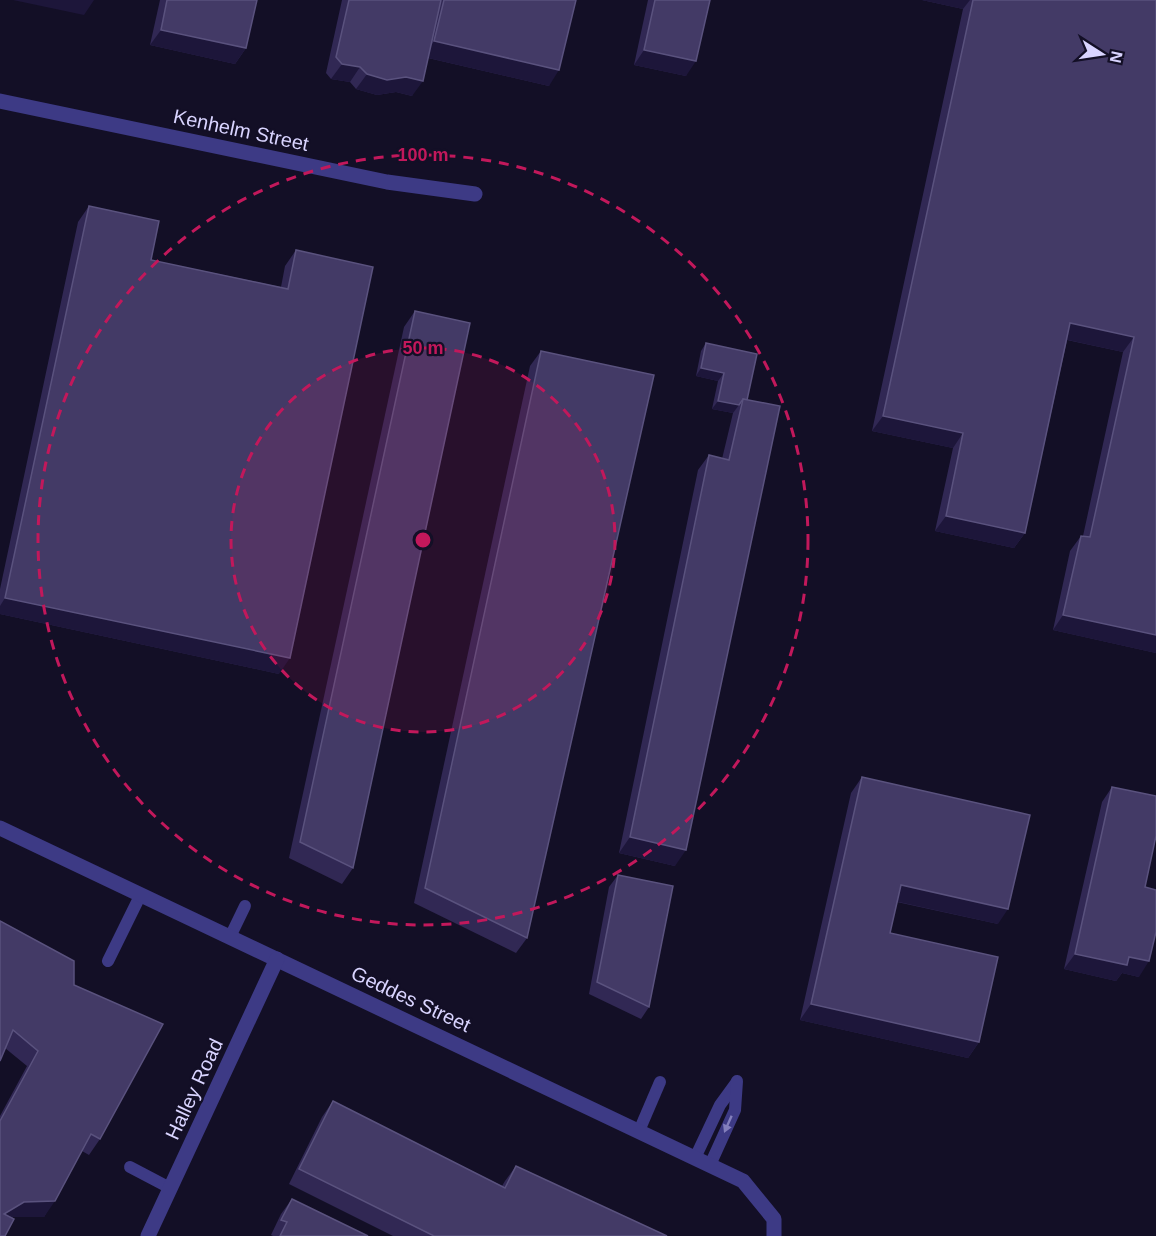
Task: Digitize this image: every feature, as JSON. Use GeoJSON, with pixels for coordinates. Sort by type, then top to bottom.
{"type":"FeatureCollection","features":[{"type":"Feature","properties":{"kind":"street","name":"Kenhelm Street"},"geometry":{"type":"LineString","coordinates":[[0,100],[387,182],[476,194]]}},
{"type":"Feature","properties":{"kind":"street","name":"Geddes Street"},"geometry":{"type":"LineString","coordinates":[[1,830],[141,894],[743,1181],[774,1219],[774,1236]]}},
{"type":"Feature","properties":{"kind":"street","name":"Halley Road"},"geometry":{"type":"LineString","coordinates":[[148,1236],[278,959]]}},
{"type":"Feature","properties":{"kind":"lane"},"geometry":{"type":"LineString","coordinates":[[108,961],[141,894]]}},
{"type":"Feature","properties":{"kind":"lane"},"geometry":{"type":"LineString","coordinates":[[230,937],[245,906]]}},
{"type":"Feature","properties":{"kind":"lane"},"geometry":{"type":"LineString","coordinates":[[695,1158],[720,1105],[737,1081],[735,1110],[710,1165]]}},
{"type":"Feature","properties":{"kind":"lane"},"geometry":{"type":"LineString","coordinates":[[639,1131],[660,1082]]}},
{"type":"Feature","properties":{"kind":"lane"},"geometry":{"type":"LineString","coordinates":[[130,1167],[171,1188]]}},
{"type":"Feature","properties":{"kind":"building"},"geometry":{"type":"Polygon","coordinates":[[[167,0],[257,0],[246,48],[161,30],[167,0]]]}},
{"type":"Feature","properties":{"kind":"building"},"geometry":{"type":"Polygon","coordinates":[[[349,0],[441,0],[423,81],[406,77],[387,80],[367,74],[360,67],[342,64],[336,57],[349,0]]]}},
{"type":"Feature","properties":{"kind":"building"},"geometry":{"type":"Polygon","coordinates":[[[444,0],[576,0],[559,70],[434,41],[444,0]]]}},
{"type":"Feature","properties":{"kind":"building"},"geometry":{"type":"Polygon","coordinates":[[[655,0],[710,0],[696,61],[644,50],[655,0]]]}},
{"type":"Feature","properties":{"kind":"building"},"geometry":{"type":"Polygon","coordinates":[[[973,0],[1156,0],[1156,635],[1063,615],[1081,536],[1090,537],[1134,337],[1070,323],[1025,533],[946,516],[963,433],[883,416],[973,0]]]}},
{"type":"Feature","properties":{"kind":"building"},"geometry":{"type":"Polygon","coordinates":[[[89,206],[159,221],[151,260],[288,289],[296,250],[373,267],[290,658],[5,598],[89,206]]]}},
{"type":"Feature","properties":{"kind":"building"},"geometry":{"type":"Polygon","coordinates":[[[415,311],[470,323],[353,868],[300,842],[415,311]]]}},
{"type":"Feature","properties":{"kind":"building"},"geometry":{"type":"Polygon","coordinates":[[[706,343],[757,354],[747,400],[743,399],[739,405],[718,401],[724,373],[701,368],[706,343]]]}},
{"type":"Feature","properties":{"kind":"building"},"geometry":{"type":"Polygon","coordinates":[[[541,351],[654,375],[527,938],[425,888],[541,351]]]}},
{"type":"Feature","properties":{"kind":"building"},"geometry":{"type":"Polygon","coordinates":[[[743,399],[780,406],[686,850],[630,837],[709,455],[729,460],[743,399]]]}},
{"type":"Feature","properties":{"kind":"building"},"geometry":{"type":"Polygon","coordinates":[[[862,777],[1030,815],[1008,909],[901,885],[890,933],[998,957],[979,1042],[811,1004],[862,777]]]}},
{"type":"Feature","properties":{"kind":"building"},"geometry":{"type":"Polygon","coordinates":[[[1112,787],[1156,796],[1156,836],[1145,887],[1156,890],[1156,932],[1149,961],[1129,957],[1127,965],[1075,954],[1112,787]]]}},
{"type":"Feature","properties":{"kind":"building"},"geometry":{"type":"Polygon","coordinates":[[[618,875],[673,886],[649,1007],[597,982],[618,875]]]}},
{"type":"Feature","properties":{"kind":"building"},"geometry":{"type":"Polygon","coordinates":[[[0,921],[74,961],[74,985],[163,1024],[100,1139],[91,1134],[55,1201],[24,1202],[4,1214],[14,1219],[5,1236],[0,1236],[0,1121],[38,1051],[13,1030],[0,1061],[0,921]]]}},
{"type":"Feature","properties":{"kind":"building"},"geometry":{"type":"Polygon","coordinates":[[[333,1101],[505,1188],[516,1166],[667,1236],[434,1236],[299,1169],[333,1101]]]}},
{"type":"Feature","properties":{"kind":"building"},"geometry":{"type":"Polygon","coordinates":[[[292,1199],[368,1236],[280,1236],[287,1222],[281,1220],[292,1199]]]}}]}
